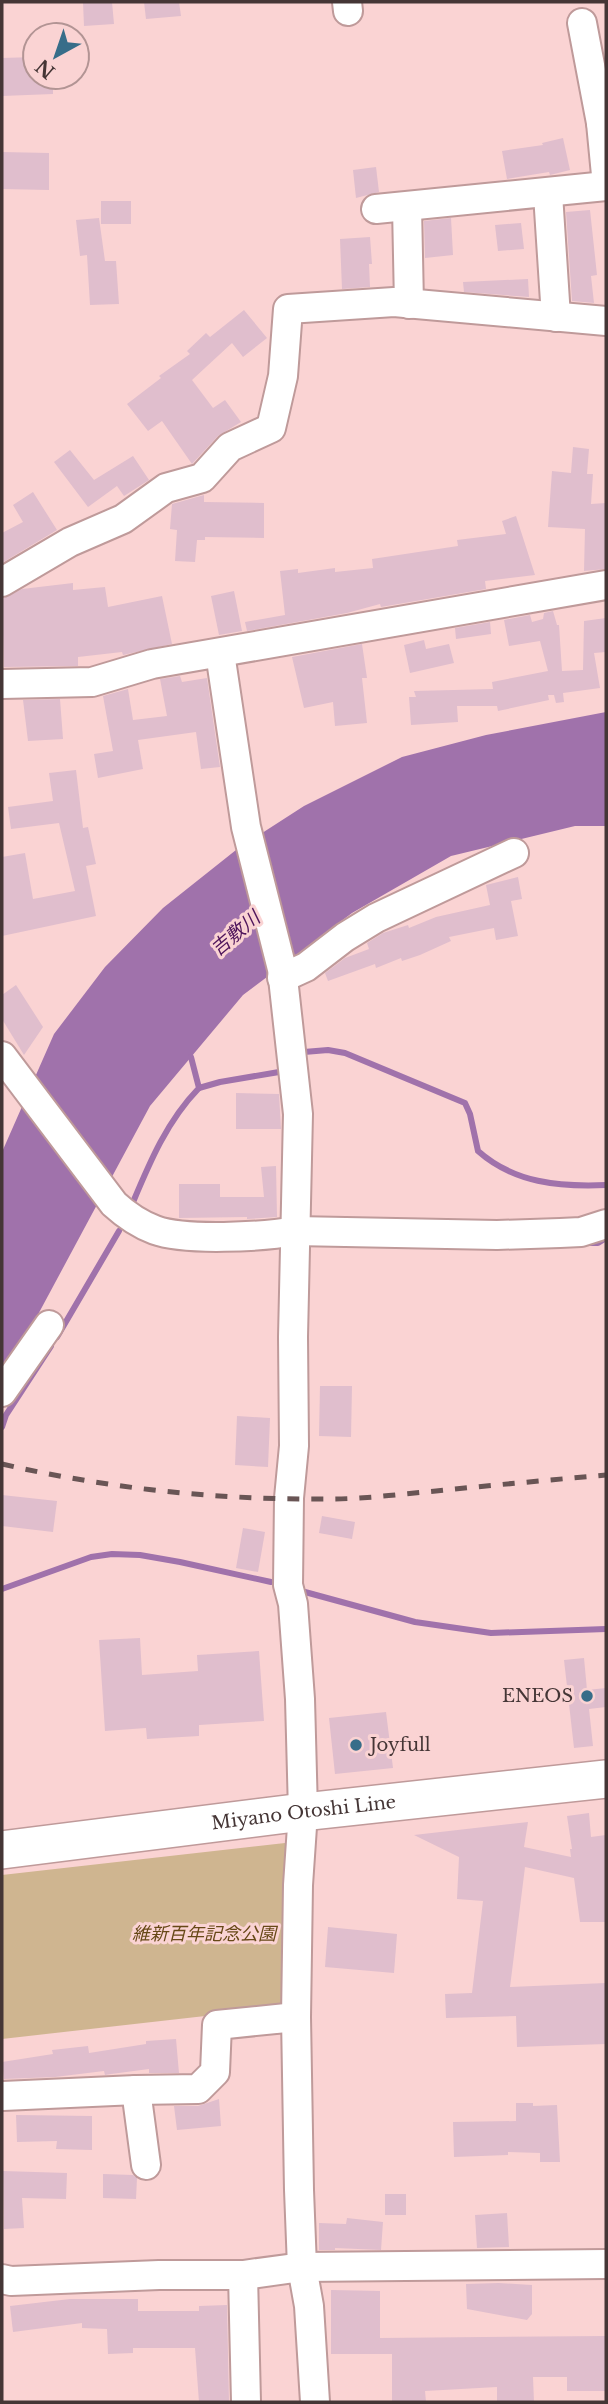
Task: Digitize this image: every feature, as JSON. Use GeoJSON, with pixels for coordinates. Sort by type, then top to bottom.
{"type":"FeatureCollection","features":[{"type":"Feature","properties":{"kind":"main road","name":"Miyano Otoshi Line"},"geometry":{"type":"LineString","coordinates":[[2,1850],[303,1812],[606,1779]]}},
{"type":"Feature","properties":{"kind":"street"},"geometry":{"type":"LineString","coordinates":[[582,23],[603,123],[606,175]]}},
{"type":"Feature","properties":{"kind":"street"},"geometry":{"type":"LineString","coordinates":[[376,209],[548,194],[606,186]]}},
{"type":"Feature","properties":{"kind":"street"},"geometry":{"type":"LineString","coordinates":[[548,194],[556,317]]}},
{"type":"Feature","properties":{"kind":"street"},"geometry":{"type":"LineString","coordinates":[[407,207],[409,304]]}},
{"type":"Feature","properties":{"kind":"street"},"geometry":{"type":"LineString","coordinates":[[2,582],[70,542],[123,519],[166,488],[202,478],[230,447],[271,428],[283,376],[288,309],[394,302],[606,321]]}},
{"type":"Feature","properties":{"kind":"street"},"geometry":{"type":"LineString","coordinates":[[2,684],[92,682],[152,664],[606,585]]}},
{"type":"Feature","properties":{"kind":"street"},"geometry":{"type":"LineString","coordinates":[[220,653],[246,827],[282,974],[298,1114],[294,1446],[289,1498],[288,1585],[293,1604],[300,1699],[303,1812],[298,1885],[296,2017],[302,2267],[309,2306],[315,2402]]}},
{"type":"Feature","properties":{"kind":"street"},"geometry":{"type":"LineString","coordinates":[[282,974],[306,967],[345,937],[376,918],[514,853]]}},
{"type":"Feature","properties":{"kind":"street"},"geometry":{"type":"LineString","coordinates":[[2,1056],[114,1204],[126,1215],[155,1230],[176,1236],[275,1235],[295,1231],[498,1235],[581,1232],[606,1224]]}},
{"type":"Feature","properties":{"kind":"street"},"geometry":{"type":"LineString","coordinates":[[2,1392],[49,1325]]}},
{"type":"Feature","properties":{"kind":"street"},"geometry":{"type":"LineString","coordinates":[[3,2096],[198,2089],[215,2072],[217,2025],[296,2017]]}},
{"type":"Feature","properties":{"kind":"street"},"geometry":{"type":"LineString","coordinates":[[136,2090],[146,2165]]}},
{"type":"Feature","properties":{"kind":"street"},"geometry":{"type":"LineString","coordinates":[[2,2278],[11,2281],[159,2275],[243,2275],[302,2267],[606,2264]]}},
{"type":"Feature","properties":{"kind":"street"},"geometry":{"type":"LineString","coordinates":[[243,2275],[246,2402]]}},
{"type":"Feature","properties":{"kind":"green space","name":"維新百年記念公園"},"geometry":{"type":"Polygon","coordinates":[[[285,1843],[292,1995],[275,2008],[2,2039],[2,1875],[285,1843]]]}},
{"type":"Feature","properties":{"kind":"water","name":"吉敷川"},"geometry":{"type":"Polygon","coordinates":[[[606,712],[606,826],[575,826],[451,856],[352,913],[243,995],[150,1106],[27,1335],[2,1371],[2,1152],[54,1034],[105,967],[163,908],[236,850],[304,806],[402,757],[486,735],[606,712]]]}},
{"type":"Feature","properties":{"kind":"building"},"geometry":{"type":"Polygon","coordinates":[[[83,2],[112,2],[114,24],[91,26],[91,21],[84,21],[83,2]]]}},
{"type":"Feature","properties":{"kind":"building"},"geometry":{"type":"Polygon","coordinates":[[[144,2],[179,2],[181,16],[146,19],[144,2]]]}},
{"type":"Feature","properties":{"kind":"building"},"geometry":{"type":"Polygon","coordinates":[[[21,57],[21,91],[53,91],[53,94],[2,96],[2,58],[21,57]]]}},
{"type":"Feature","properties":{"kind":"building"},"geometry":{"type":"Polygon","coordinates":[[[563,138],[570,170],[550,175],[549,172],[507,179],[502,151],[543,145],[542,143],[563,138]]]}},
{"type":"Feature","properties":{"kind":"building"},"geometry":{"type":"Polygon","coordinates":[[[2,152],[49,153],[49,190],[2,189],[2,152]]]}},
{"type":"Feature","properties":{"kind":"building"},"geometry":{"type":"Polygon","coordinates":[[[376,167],[379,192],[356,198],[353,170],[376,167]]]}},
{"type":"Feature","properties":{"kind":"building"},"geometry":{"type":"Polygon","coordinates":[[[101,201],[131,201],[131,224],[101,224],[101,201]]]}},
{"type":"Feature","properties":{"kind":"building"},"geometry":{"type":"Polygon","coordinates":[[[590,210],[597,275],[591,276],[594,303],[572,301],[566,212],[590,210]]]}},
{"type":"Feature","properties":{"kind":"building"},"geometry":{"type":"Polygon","coordinates":[[[99,218],[105,261],[116,261],[119,304],[90,305],[87,255],[80,256],[76,220],[99,218]]]}},
{"type":"Feature","properties":{"kind":"building"},"geometry":{"type":"Polygon","coordinates":[[[451,218],[453,255],[425,258],[424,221],[451,218]]]}},
{"type":"Feature","properties":{"kind":"building"},"geometry":{"type":"Polygon","coordinates":[[[521,223],[524,249],[498,251],[495,225],[521,223]]]}},
{"type":"Feature","properties":{"kind":"building"},"geometry":{"type":"Polygon","coordinates":[[[370,237],[370,287],[342,289],[340,239],[370,237]]]}},
{"type":"Feature","properties":{"kind":"building"},"geometry":{"type":"Polygon","coordinates":[[[528,279],[529,297],[464,292],[463,282],[528,279]]]}},
{"type":"Feature","properties":{"kind":"building"},"geometry":{"type":"Polygon","coordinates":[[[244,310],[267,338],[243,357],[232,343],[192,380],[213,408],[225,400],[241,422],[218,436],[192,464],[162,421],[148,431],[127,404],[190,354],[187,351],[206,333],[210,337],[244,310]]]}},
{"type":"Feature","properties":{"kind":"building"},"geometry":{"type":"Polygon","coordinates":[[[573,447],[589,449],[587,474],[593,474],[591,504],[606,503],[606,569],[584,571],[585,529],[548,527],[552,471],[571,473],[573,447]]]}},
{"type":"Feature","properties":{"kind":"building"},"geometry":{"type":"Polygon","coordinates":[[[70,450],[94,480],[133,456],[149,480],[124,496],[117,486],[88,507],[54,462],[70,450]]]}},
{"type":"Feature","properties":{"kind":"building"},"geometry":{"type":"Polygon","coordinates":[[[33,492],[57,530],[2,563],[2,533],[23,522],[13,505],[33,492]]]}},
{"type":"Feature","properties":{"kind":"building"},"geometry":{"type":"Polygon","coordinates":[[[204,495],[204,502],[264,503],[264,538],[205,537],[205,540],[197,540],[195,562],[175,561],[177,530],[170,529],[172,504],[204,495]]]}},
{"type":"Feature","properties":{"kind":"building"},"geometry":{"type":"Polygon","coordinates":[[[516,516],[535,575],[485,581],[486,589],[381,607],[380,604],[347,613],[247,631],[245,622],[285,615],[280,571],[298,569],[298,573],[335,568],[335,572],[373,568],[372,559],[458,546],[457,540],[506,534],[502,521],[516,516]]]}},
{"type":"Feature","properties":{"kind":"building"},"geometry":{"type":"Polygon","coordinates":[[[73,583],[73,590],[105,587],[108,607],[162,596],[172,644],[123,655],[122,652],[78,657],[78,666],[4,667],[2,599],[22,589],[73,583]]]}},
{"type":"Feature","properties":{"kind":"building"},"geometry":{"type":"Polygon","coordinates":[[[234,591],[242,631],[219,635],[211,596],[234,591]]]}},
{"type":"Feature","properties":{"kind":"building"},"geometry":{"type":"Polygon","coordinates":[[[553,611],[559,625],[562,671],[583,670],[584,621],[606,618],[606,652],[594,653],[600,688],[563,693],[564,702],[556,703],[554,695],[548,695],[549,700],[498,711],[497,706],[457,706],[458,722],[411,725],[409,697],[416,697],[414,691],[493,689],[492,682],[548,671],[540,641],[509,646],[504,620],[530,615],[532,622],[543,619],[544,613],[553,611]]]}},
{"type":"Feature","properties":{"kind":"building"},"geometry":{"type":"Polygon","coordinates":[[[490,622],[491,634],[456,639],[455,628],[490,622]]]}},
{"type":"Feature","properties":{"kind":"building"},"geometry":{"type":"Polygon","coordinates":[[[424,640],[426,649],[449,644],[454,663],[410,673],[404,645],[424,640]]]}},
{"type":"Feature","properties":{"kind":"building"},"geometry":{"type":"Polygon","coordinates":[[[362,644],[367,678],[362,678],[367,723],[335,726],[333,702],[304,708],[292,657],[362,644]]]}},
{"type":"Feature","properties":{"kind":"building"},"geometry":{"type":"Polygon","coordinates":[[[180,676],[182,682],[207,678],[220,767],[201,769],[196,732],[138,740],[143,769],[98,778],[94,754],[113,751],[103,696],[128,689],[133,720],[167,716],[160,679],[180,676]]]}},
{"type":"Feature","properties":{"kind":"building"},"geometry":{"type":"Polygon","coordinates":[[[60,699],[63,739],[28,741],[23,700],[60,699]]]}},
{"type":"Feature","properties":{"kind":"building"},"geometry":{"type":"Polygon","coordinates":[[[76,770],[83,828],[88,827],[96,864],[86,866],[96,916],[2,936],[2,857],[25,853],[33,899],[75,891],[59,823],[11,829],[8,807],[53,801],[49,773],[76,770]]]}},
{"type":"Feature","properties":{"kind":"building"},"geometry":{"type":"Polygon","coordinates":[[[518,877],[522,899],[511,901],[518,936],[496,940],[494,928],[449,937],[451,941],[420,955],[402,961],[401,958],[376,968],[375,964],[328,981],[325,973],[345,958],[369,949],[367,943],[383,933],[490,905],[486,885],[518,877]]]}},
{"type":"Feature","properties":{"kind":"building"},"geometry":{"type":"Polygon","coordinates":[[[16,985],[43,1027],[24,1055],[2,1019],[2,995],[16,985]]]}},
{"type":"Feature","properties":{"kind":"building"},"geometry":{"type":"Polygon","coordinates":[[[236,1093],[279,1094],[281,1129],[236,1129],[236,1093]]]}},
{"type":"Feature","properties":{"kind":"building"},"geometry":{"type":"Polygon","coordinates":[[[276,1166],[277,1217],[179,1218],[179,1184],[220,1184],[220,1197],[264,1197],[261,1167],[276,1166]]]}},
{"type":"Feature","properties":{"kind":"building"},"geometry":{"type":"Polygon","coordinates":[[[320,1386],[352,1386],[351,1437],[319,1436],[320,1386]]]}},
{"type":"Feature","properties":{"kind":"building"},"geometry":{"type":"Polygon","coordinates":[[[237,1416],[270,1418],[268,1467],[235,1465],[237,1416]]]}},
{"type":"Feature","properties":{"kind":"building"},"geometry":{"type":"Polygon","coordinates":[[[2,1495],[57,1501],[53,1532],[2,1526],[2,1495]]]}},
{"type":"Feature","properties":{"kind":"building"},"geometry":{"type":"Polygon","coordinates":[[[322,1516],[355,1522],[352,1539],[319,1533],[322,1516]]]}},
{"type":"Feature","properties":{"kind":"building"},"geometry":{"type":"Polygon","coordinates":[[[243,1528],[265,1532],[258,1572],[236,1568],[243,1528]]]}},
{"type":"Feature","properties":{"kind":"building"},"geometry":{"type":"Polygon","coordinates":[[[140,1638],[142,1675],[198,1671],[197,1655],[259,1651],[264,1721],[199,1725],[199,1736],[147,1739],[146,1728],[105,1731],[99,1640],[140,1638]]]}},
{"type":"Feature","properties":{"kind":"building"},"geometry":{"type":"Polygon","coordinates":[[[584,1658],[587,1690],[606,1688],[606,1707],[589,1709],[593,1746],[574,1748],[564,1660],[584,1658]]]}},
{"type":"Feature","properties":{"kind":"building"},"geometry":{"type":"Polygon","coordinates":[[[386,1712],[393,1768],[335,1774],[329,1718],[386,1712]]]}},
{"type":"Feature","properties":{"kind":"building"},"geometry":{"type":"Polygon","coordinates":[[[589,1813],[591,1837],[606,1835],[606,1922],[580,1922],[574,1878],[525,1867],[510,1987],[606,1983],[606,2044],[517,2047],[516,2016],[446,2018],[445,1994],[472,1993],[483,1901],[457,1899],[459,1857],[414,1835],[528,1822],[524,1847],[571,1857],[567,1816],[589,1813]]]}},
{"type":"Feature","properties":{"kind":"building"},"geometry":{"type":"Polygon","coordinates":[[[328,1927],[397,1934],[394,1973],[325,1967],[328,1927]]]}},
{"type":"Feature","properties":{"kind":"building"},"geometry":{"type":"Polygon","coordinates":[[[176,2039],[179,2073],[149,2073],[149,2069],[105,2075],[104,2071],[4,2079],[2,2062],[53,2054],[52,2050],[88,2046],[89,2053],[146,2044],[146,2041],[176,2039]]]}},
{"type":"Feature","properties":{"kind":"building"},"geometry":{"type":"Polygon","coordinates":[[[219,2099],[221,2126],[177,2130],[174,2106],[198,2106],[219,2099]]]}},
{"type":"Feature","properties":{"kind":"building"},"geometry":{"type":"Polygon","coordinates":[[[516,2103],[533,2103],[533,2106],[557,2105],[560,2162],[540,2162],[540,2153],[508,2152],[508,2155],[454,2157],[453,2122],[516,2121],[516,2103]]]}},
{"type":"Feature","properties":{"kind":"building"},"geometry":{"type":"Polygon","coordinates":[[[16,2115],[92,2116],[92,2150],[56,2149],[57,2141],[17,2142],[16,2115]]]}},
{"type":"Feature","properties":{"kind":"building"},"geometry":{"type":"Polygon","coordinates":[[[3,2171],[67,2173],[66,2199],[22,2198],[24,2228],[4,2229],[3,2171]]]}},
{"type":"Feature","properties":{"kind":"building"},"geometry":{"type":"Polygon","coordinates":[[[103,2174],[133,2175],[137,2178],[136,2199],[103,2198],[103,2174]]]}},
{"type":"Feature","properties":{"kind":"building"},"geometry":{"type":"Polygon","coordinates":[[[385,2194],[406,2194],[406,2215],[385,2215],[385,2194]]]}},
{"type":"Feature","properties":{"kind":"building"},"geometry":{"type":"Polygon","coordinates":[[[507,2213],[509,2247],[477,2248],[475,2215],[507,2213]]]}},
{"type":"Feature","properties":{"kind":"building"},"geometry":{"type":"Polygon","coordinates":[[[347,2218],[383,2222],[381,2250],[319,2250],[319,2223],[346,2224],[347,2218]]]}},
{"type":"Feature","properties":{"kind":"building"},"geometry":{"type":"Polygon","coordinates":[[[466,2284],[532,2285],[532,2314],[527,2320],[467,2309],[466,2284]]]}},
{"type":"Feature","properties":{"kind":"building"},"geometry":{"type":"Polygon","coordinates":[[[331,2290],[380,2291],[380,2338],[606,2336],[606,2391],[567,2391],[567,2377],[533,2377],[534,2402],[497,2402],[497,2387],[425,2391],[426,2402],[392,2402],[392,2354],[331,2354],[331,2290]]]}},
{"type":"Feature","properties":{"kind":"building"},"geometry":{"type":"Polygon","coordinates":[[[70,2299],[138,2299],[138,2311],[199,2311],[199,2306],[227,2305],[229,2402],[199,2402],[195,2348],[133,2348],[133,2353],[108,2354],[107,2329],[82,2328],[82,2323],[13,2332],[10,2306],[70,2299]]]}},
{"type":"Feature","properties":{"kind":"waterway"},"geometry":{"type":"LineString","coordinates":[[304,1052],[328,1050],[345,1053],[465,1103],[478,1151],[507,1170],[554,1184],[606,1185]]}},
{"type":"Feature","properties":{"kind":"waterway"},"geometry":{"type":"LineString","coordinates":[[131,1207],[168,1129],[199,1088],[191,1057]]}},
{"type":"Feature","properties":{"kind":"waterway"},"geometry":{"type":"LineString","coordinates":[[199,1088],[279,1072]]}},
{"type":"Feature","properties":{"kind":"waterway"},"geometry":{"type":"LineString","coordinates":[[57,1337],[119,1231]]}},
{"type":"Feature","properties":{"kind":"waterway"},"geometry":{"type":"LineString","coordinates":[[587,1243],[598,1243],[606,1238]]}},
{"type":"Feature","properties":{"kind":"waterway"},"geometry":{"type":"LineString","coordinates":[[2,1427],[6,1415],[51,1346]]}},
{"type":"Feature","properties":{"kind":"waterway"},"geometry":{"type":"LineString","coordinates":[[2,1589],[91,1557],[112,1554],[140,1555],[180,1562],[271,1582]]}},
{"type":"Feature","properties":{"kind":"waterway"},"geometry":{"type":"LineString","coordinates":[[305,1592],[415,1622],[491,1633],[606,1629]]}},
{"type":"Feature","properties":{"kind":"railway"},"geometry":{"type":"LineString","coordinates":[[2,1464],[83,1480],[164,1491],[288,1499],[370,1497],[606,1475]]}},
{"type":"Feature","properties":{"kind":"place","name":"ENEOS"},"geometry":{"type":"Point","coordinates":[587,1696]}},
{"type":"Feature","properties":{"kind":"place","name":"Joyfull"},"geometry":{"type":"Point","coordinates":[356,1745]}}]}
